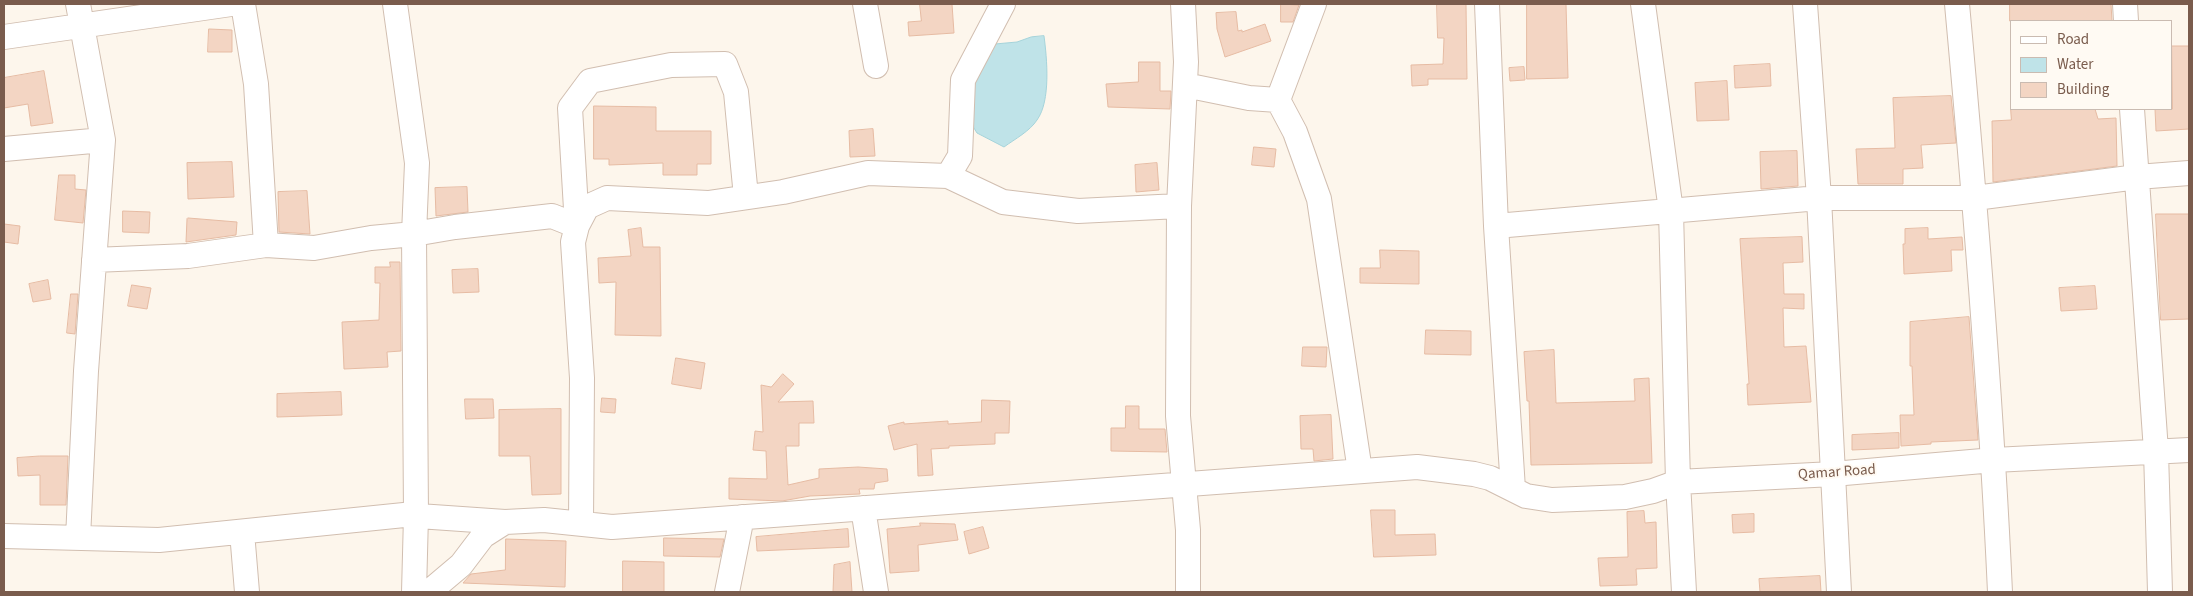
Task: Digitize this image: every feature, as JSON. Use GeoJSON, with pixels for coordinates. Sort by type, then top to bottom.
{"type":"FeatureCollection","features":[{"type":"Feature","properties":{"kind":"street"},"geometry":{"type":"LineString","coordinates":[[4,37],[80,14],[231,4]]}},
{"type":"Feature","properties":{"kind":"street"},"geometry":{"type":"LineString","coordinates":[[243,4],[256,84],[266,245]]}},
{"type":"Feature","properties":{"kind":"street"},"geometry":{"type":"LineString","coordinates":[[395,4],[417,163],[414,234],[416,516],[414,592]]}},
{"type":"Feature","properties":{"kind":"street"},"geometry":{"type":"LineString","coordinates":[[865,4],[876,66]]}},
{"type":"Feature","properties":{"kind":"street"},"geometry":{"type":"LineString","coordinates":[[948,176],[960,156],[964,80],[1003,4]]}},
{"type":"Feature","properties":{"kind":"street"},"geometry":{"type":"LineString","coordinates":[[1183,4],[1185,85],[1179,206],[1178,416],[1188,530],[1188,592]]}},
{"type":"Feature","properties":{"kind":"street"},"geometry":{"type":"LineString","coordinates":[[1314,4],[1278,100],[1295,132],[1318,199],[1360,472]]}},
{"type":"Feature","properties":{"kind":"street"},"geometry":{"type":"LineString","coordinates":[[1487,4],[1496,226],[1513,489]]}},
{"type":"Feature","properties":{"kind":"street"},"geometry":{"type":"LineString","coordinates":[[1643,4],[1670,211],[1678,482],[1684,592]]}},
{"type":"Feature","properties":{"kind":"street"},"geometry":{"type":"LineString","coordinates":[[1805,4],[1819,198],[1839,592]]}},
{"type":"Feature","properties":{"kind":"street"},"geometry":{"type":"LineString","coordinates":[[1958,4],[1975,198],[1994,460],[2000,592]]}},
{"type":"Feature","properties":{"kind":"street"},"geometry":{"type":"LineString","coordinates":[[2125,4],[2126,20]]}},
{"type":"Feature","properties":{"kind":"street"},"geometry":{"type":"LineString","coordinates":[[78,538],[86,371],[103,140],[80,14]]}},
{"type":"Feature","properties":{"kind":"street"},"geometry":{"type":"LineString","coordinates":[[577,226],[570,108],[590,81],[671,65],[725,64],[736,92],[746,198]]}},
{"type":"Feature","properties":{"kind":"street"},"geometry":{"type":"LineString","coordinates":[[1185,85],[1249,98],[1278,100]]}},
{"type":"Feature","properties":{"kind":"street"},"geometry":{"type":"LineString","coordinates":[[2132,110],[2156,450],[2160,592]]}},
{"type":"Feature","properties":{"kind":"street"},"geometry":{"type":"LineString","coordinates":[[4,149],[103,140]]}},
{"type":"Feature","properties":{"kind":"street"},"geometry":{"type":"LineString","coordinates":[[1496,226],[1819,198],[1975,198],[2137,177],[2189,173]]}},
{"type":"Feature","properties":{"kind":"street"},"geometry":{"type":"LineString","coordinates":[[581,523],[582,378],[573,242],[577,226],[587,207],[608,198],[708,203],[783,192],[868,174],[948,176],[1003,202],[1078,211],[1179,206]]}},
{"type":"Feature","properties":{"kind":"street"},"geometry":{"type":"LineString","coordinates":[[94,260],[188,256],[266,245],[314,248],[371,238],[552,216],[577,226]]}},
{"type":"Feature","properties":{"kind":"street","name":"Qamar Road"},"geometry":{"type":"LineString","coordinates":[[4,536],[159,540],[404,515],[505,522],[544,520],[612,527],[1417,467],[1474,474],[1490,478],[1526,496],[1552,500],[1625,497],[1653,491],[1678,482],[1833,474],[1994,460],[2156,450],[2189,450]]}},
{"type":"Feature","properties":{"kind":"street"},"geometry":{"type":"LineString","coordinates":[[863,508],[876,592]]}},
{"type":"Feature","properties":{"kind":"street"},"geometry":{"type":"LineString","coordinates":[[727,592],[742,517]]}},
{"type":"Feature","properties":{"kind":"street"},"geometry":{"type":"LineString","coordinates":[[430,592],[461,565],[482,536],[505,522]]}},
{"type":"Feature","properties":{"kind":"street"},"geometry":{"type":"LineString","coordinates":[[242,532],[247,592]]}},
{"type":"Feature","properties":{"kind":"water"},"geometry":{"type":"Polygon","coordinates":[[[1044,36],[1047,79],[1041,112],[1030,128],[1004,147],[977,133],[969,120],[974,65],[984,45],[1017,42],[1031,37],[1044,36]]]}},
{"type":"Feature","properties":{"kind":"building"},"geometry":{"type":"Polygon","coordinates":[[[920,4],[952,4],[954,33],[909,36],[908,22],[921,21],[920,4]]]}},
{"type":"Feature","properties":{"kind":"building"},"geometry":{"type":"Polygon","coordinates":[[[1281,4],[1299,5],[1293,22],[1281,22],[1281,4]]]}},
{"type":"Feature","properties":{"kind":"building"},"geometry":{"type":"Polygon","coordinates":[[[1437,4],[1466,4],[1467,79],[1428,79],[1428,85],[1412,86],[1411,65],[1443,64],[1444,38],[1438,38],[1437,4]]]}},
{"type":"Feature","properties":{"kind":"building"},"geometry":{"type":"Polygon","coordinates":[[[1527,4],[1566,4],[1568,78],[1527,79],[1527,4]]]}},
{"type":"Feature","properties":{"kind":"building"},"geometry":{"type":"Polygon","coordinates":[[[2010,4],[2111,4],[2112,20],[2010,20],[2010,4]]]}},
{"type":"Feature","properties":{"kind":"building"},"geometry":{"type":"Polygon","coordinates":[[[1236,12],[1238,31],[1242,30],[1242,32],[1265,24],[1271,41],[1225,57],[1217,29],[1216,13],[1236,12]]]}},
{"type":"Feature","properties":{"kind":"building"},"geometry":{"type":"Polygon","coordinates":[[[209,29],[232,30],[232,52],[208,52],[209,29]]]}},
{"type":"Feature","properties":{"kind":"building"},"geometry":{"type":"Polygon","coordinates":[[[2173,46],[2189,46],[2189,129],[2156,131],[2155,110],[2173,110],[2173,46]]]}},
{"type":"Feature","properties":{"kind":"building"},"geometry":{"type":"Polygon","coordinates":[[[1139,62],[1160,62],[1160,91],[1171,91],[1170,109],[1108,107],[1106,84],[1138,82],[1139,62]]]}},
{"type":"Feature","properties":{"kind":"building"},"geometry":{"type":"Polygon","coordinates":[[[1770,64],[1771,86],[1735,88],[1734,66],[1770,64]]]}},
{"type":"Feature","properties":{"kind":"building"},"geometry":{"type":"Polygon","coordinates":[[[1524,67],[1525,80],[1510,81],[1509,68],[1524,67]]]}},
{"type":"Feature","properties":{"kind":"building"},"geometry":{"type":"Polygon","coordinates":[[[44,71],[53,123],[31,126],[28,104],[4,108],[4,78],[44,71]]]}},
{"type":"Feature","properties":{"kind":"building"},"geometry":{"type":"Polygon","coordinates":[[[1727,81],[1729,120],[1697,121],[1695,83],[1727,81]]]}},
{"type":"Feature","properties":{"kind":"building"},"geometry":{"type":"Polygon","coordinates":[[[1951,96],[1956,143],[1921,145],[1923,168],[1903,169],[1903,184],[1858,184],[1856,149],[1895,148],[1893,98],[1951,96]]]}},
{"type":"Feature","properties":{"kind":"building"},"geometry":{"type":"Polygon","coordinates":[[[594,106],[656,107],[656,131],[711,131],[711,164],[697,164],[697,175],[663,175],[663,163],[609,165],[609,159],[594,159],[594,106]]]}},
{"type":"Feature","properties":{"kind":"building"},"geometry":{"type":"Polygon","coordinates":[[[2011,110],[2095,110],[2098,119],[2116,118],[2117,166],[1993,182],[1992,121],[2011,120],[2011,110]]]}},
{"type":"Feature","properties":{"kind":"building"},"geometry":{"type":"Polygon","coordinates":[[[873,129],[875,156],[850,157],[849,131],[873,129]]]}},
{"type":"Feature","properties":{"kind":"building"},"geometry":{"type":"Polygon","coordinates":[[[1254,147],[1276,149],[1274,167],[1252,165],[1254,147]]]}},
{"type":"Feature","properties":{"kind":"building"},"geometry":{"type":"Polygon","coordinates":[[[1797,151],[1798,186],[1761,189],[1760,152],[1797,151]]]}},
{"type":"Feature","properties":{"kind":"building"},"geometry":{"type":"Polygon","coordinates":[[[232,162],[234,197],[188,199],[187,163],[232,162]]]}},
{"type":"Feature","properties":{"kind":"building"},"geometry":{"type":"Polygon","coordinates":[[[1157,163],[1159,190],[1136,192],[1135,165],[1157,163]]]}},
{"type":"Feature","properties":{"kind":"building"},"geometry":{"type":"Polygon","coordinates":[[[59,175],[75,175],[75,189],[86,190],[83,223],[55,220],[59,175]]]}},
{"type":"Feature","properties":{"kind":"building"},"geometry":{"type":"Polygon","coordinates":[[[467,187],[468,212],[436,216],[435,188],[467,187]]]}},
{"type":"Feature","properties":{"kind":"building"},"geometry":{"type":"Polygon","coordinates":[[[307,191],[310,234],[279,232],[278,192],[307,191]]]}},
{"type":"Feature","properties":{"kind":"building"},"geometry":{"type":"Polygon","coordinates":[[[123,211],[150,212],[149,233],[123,232],[123,211]]]}},
{"type":"Feature","properties":{"kind":"building"},"geometry":{"type":"Polygon","coordinates":[[[2156,214],[2189,214],[2189,319],[2161,320],[2156,214]]]}},
{"type":"Feature","properties":{"kind":"building"},"geometry":{"type":"Polygon","coordinates":[[[188,218],[237,222],[236,235],[186,242],[188,218]]]}},
{"type":"Feature","properties":{"kind":"building"},"geometry":{"type":"Polygon","coordinates":[[[4,224],[20,226],[18,244],[4,242],[4,224]]]}},
{"type":"Feature","properties":{"kind":"building"},"geometry":{"type":"Polygon","coordinates":[[[641,228],[643,247],[660,247],[661,336],[615,335],[616,282],[599,283],[598,258],[631,256],[628,230],[641,228]]]}},
{"type":"Feature","properties":{"kind":"building"},"geometry":{"type":"Polygon","coordinates":[[[1928,228],[1928,239],[1962,237],[1963,250],[1951,250],[1952,271],[1904,274],[1903,244],[1905,244],[1905,229],[1928,228]]]}},
{"type":"Feature","properties":{"kind":"building"},"geometry":{"type":"Polygon","coordinates":[[[1802,237],[1803,262],[1783,263],[1784,294],[1804,294],[1804,309],[1783,308],[1784,347],[1806,346],[1811,402],[1748,405],[1747,384],[1749,384],[1740,239],[1802,237]]]}},
{"type":"Feature","properties":{"kind":"building"},"geometry":{"type":"Polygon","coordinates":[[[1380,250],[1419,251],[1419,284],[1360,283],[1360,268],[1380,268],[1380,250]]]}},
{"type":"Feature","properties":{"kind":"building"},"geometry":{"type":"Polygon","coordinates":[[[390,262],[400,262],[401,351],[387,352],[388,367],[344,369],[342,322],[379,320],[380,283],[375,283],[375,267],[390,267],[390,262]]]}},
{"type":"Feature","properties":{"kind":"building"},"geometry":{"type":"Polygon","coordinates":[[[478,269],[479,292],[453,293],[452,270],[478,269]]]}},
{"type":"Feature","properties":{"kind":"building"},"geometry":{"type":"Polygon","coordinates":[[[48,280],[51,299],[33,302],[29,284],[48,280]]]}},
{"type":"Feature","properties":{"kind":"building"},"geometry":{"type":"Polygon","coordinates":[[[132,285],[151,288],[147,309],[128,306],[132,285]]]}},
{"type":"Feature","properties":{"kind":"building"},"geometry":{"type":"Polygon","coordinates":[[[2095,286],[2097,309],[2061,311],[2059,288],[2095,286]]]}},
{"type":"Feature","properties":{"kind":"building"},"geometry":{"type":"Polygon","coordinates":[[[71,294],[78,294],[75,334],[67,333],[71,294]]]}},
{"type":"Feature","properties":{"kind":"building"},"geometry":{"type":"Polygon","coordinates":[[[1969,317],[1978,440],[1931,442],[1931,444],[1901,446],[1900,415],[1914,415],[1912,366],[1910,366],[1910,322],[1969,317]]]}},
{"type":"Feature","properties":{"kind":"building"},"geometry":{"type":"Polygon","coordinates":[[[1426,330],[1471,331],[1471,355],[1425,354],[1426,330]]]}},
{"type":"Feature","properties":{"kind":"building"},"geometry":{"type":"Polygon","coordinates":[[[1303,347],[1327,347],[1326,367],[1302,366],[1303,347]]]}},
{"type":"Feature","properties":{"kind":"building"},"geometry":{"type":"Polygon","coordinates":[[[1554,350],[1556,403],[1635,401],[1634,379],[1649,378],[1652,463],[1531,465],[1529,401],[1527,401],[1524,352],[1554,350]]]}},
{"type":"Feature","properties":{"kind":"building"},"geometry":{"type":"Polygon","coordinates":[[[676,358],[705,363],[701,389],[672,384],[676,358]]]}},
{"type":"Feature","properties":{"kind":"building"},"geometry":{"type":"Polygon","coordinates":[[[783,374],[794,384],[778,402],[813,401],[814,423],[799,423],[799,446],[786,446],[788,485],[819,478],[819,469],[858,467],[887,469],[888,481],[875,483],[874,489],[859,489],[860,494],[810,496],[782,501],[729,499],[729,478],[767,479],[766,451],[753,450],[755,431],[763,432],[761,385],[771,387],[783,374]]]}},
{"type":"Feature","properties":{"kind":"building"},"geometry":{"type":"Polygon","coordinates":[[[341,392],[342,415],[277,417],[277,394],[341,392]]]}},
{"type":"Feature","properties":{"kind":"building"},"geometry":{"type":"Polygon","coordinates":[[[602,398],[616,399],[615,413],[601,412],[602,398]]]}},
{"type":"Feature","properties":{"kind":"building"},"geometry":{"type":"Polygon","coordinates":[[[465,399],[493,399],[494,418],[466,419],[465,399]]]}},
{"type":"Feature","properties":{"kind":"building"},"geometry":{"type":"Polygon","coordinates":[[[982,400],[1010,401],[1009,433],[995,433],[995,444],[949,446],[949,448],[931,449],[933,475],[918,476],[917,444],[894,450],[888,426],[904,422],[904,424],[948,421],[948,424],[981,422],[982,400]]]}},
{"type":"Feature","properties":{"kind":"building"},"geometry":{"type":"Polygon","coordinates":[[[1126,406],[1139,406],[1139,429],[1165,429],[1167,452],[1111,451],[1111,428],[1125,428],[1126,406]]]}},
{"type":"Feature","properties":{"kind":"building"},"geometry":{"type":"Polygon","coordinates":[[[561,409],[561,494],[532,495],[530,456],[499,456],[499,410],[561,409]]]}},
{"type":"Feature","properties":{"kind":"building"},"geometry":{"type":"Polygon","coordinates":[[[1331,415],[1333,459],[1314,461],[1313,449],[1301,449],[1300,416],[1331,415]]]}},
{"type":"Feature","properties":{"kind":"building"},"geometry":{"type":"Polygon","coordinates":[[[1899,433],[1899,448],[1852,450],[1852,435],[1899,433]]]}},
{"type":"Feature","properties":{"kind":"building"},"geometry":{"type":"Polygon","coordinates":[[[68,456],[66,505],[40,505],[40,475],[18,476],[17,458],[68,456]]]}},
{"type":"Feature","properties":{"kind":"building"},"geometry":{"type":"Polygon","coordinates":[[[1371,510],[1395,510],[1395,535],[1435,534],[1436,555],[1374,557],[1371,510]]]}},
{"type":"Feature","properties":{"kind":"building"},"geometry":{"type":"Polygon","coordinates":[[[1644,511],[1645,523],[1656,522],[1657,568],[1636,569],[1637,585],[1600,586],[1598,558],[1628,557],[1627,512],[1644,511]]]}},
{"type":"Feature","properties":{"kind":"building"},"geometry":{"type":"Polygon","coordinates":[[[1754,514],[1754,532],[1733,533],[1732,515],[1754,514]]]}},
{"type":"Feature","properties":{"kind":"building"},"geometry":{"type":"Polygon","coordinates":[[[920,523],[955,524],[958,540],[918,545],[919,571],[890,573],[887,529],[920,526],[920,523]]]}},
{"type":"Feature","properties":{"kind":"building"},"geometry":{"type":"Polygon","coordinates":[[[983,527],[989,548],[969,554],[964,532],[983,527]]]}},
{"type":"Feature","properties":{"kind":"building"},"geometry":{"type":"Polygon","coordinates":[[[848,529],[849,547],[757,551],[756,537],[848,529]]]}},
{"type":"Feature","properties":{"kind":"building"},"geometry":{"type":"Polygon","coordinates":[[[664,538],[724,539],[720,557],[664,556],[664,538]]]}},
{"type":"Feature","properties":{"kind":"building"},"geometry":{"type":"Polygon","coordinates":[[[506,539],[566,541],[565,587],[463,583],[471,574],[505,570],[506,539]]]}},
{"type":"Feature","properties":{"kind":"building"},"geometry":{"type":"Polygon","coordinates":[[[623,561],[664,562],[664,592],[623,592],[623,561]]]}},
{"type":"Feature","properties":{"kind":"building"},"geometry":{"type":"Polygon","coordinates":[[[850,562],[852,592],[833,592],[834,565],[850,562]]]}},
{"type":"Feature","properties":{"kind":"building"},"geometry":{"type":"Polygon","coordinates":[[[1820,576],[1821,592],[1760,592],[1759,579],[1820,576]]]}}]}
